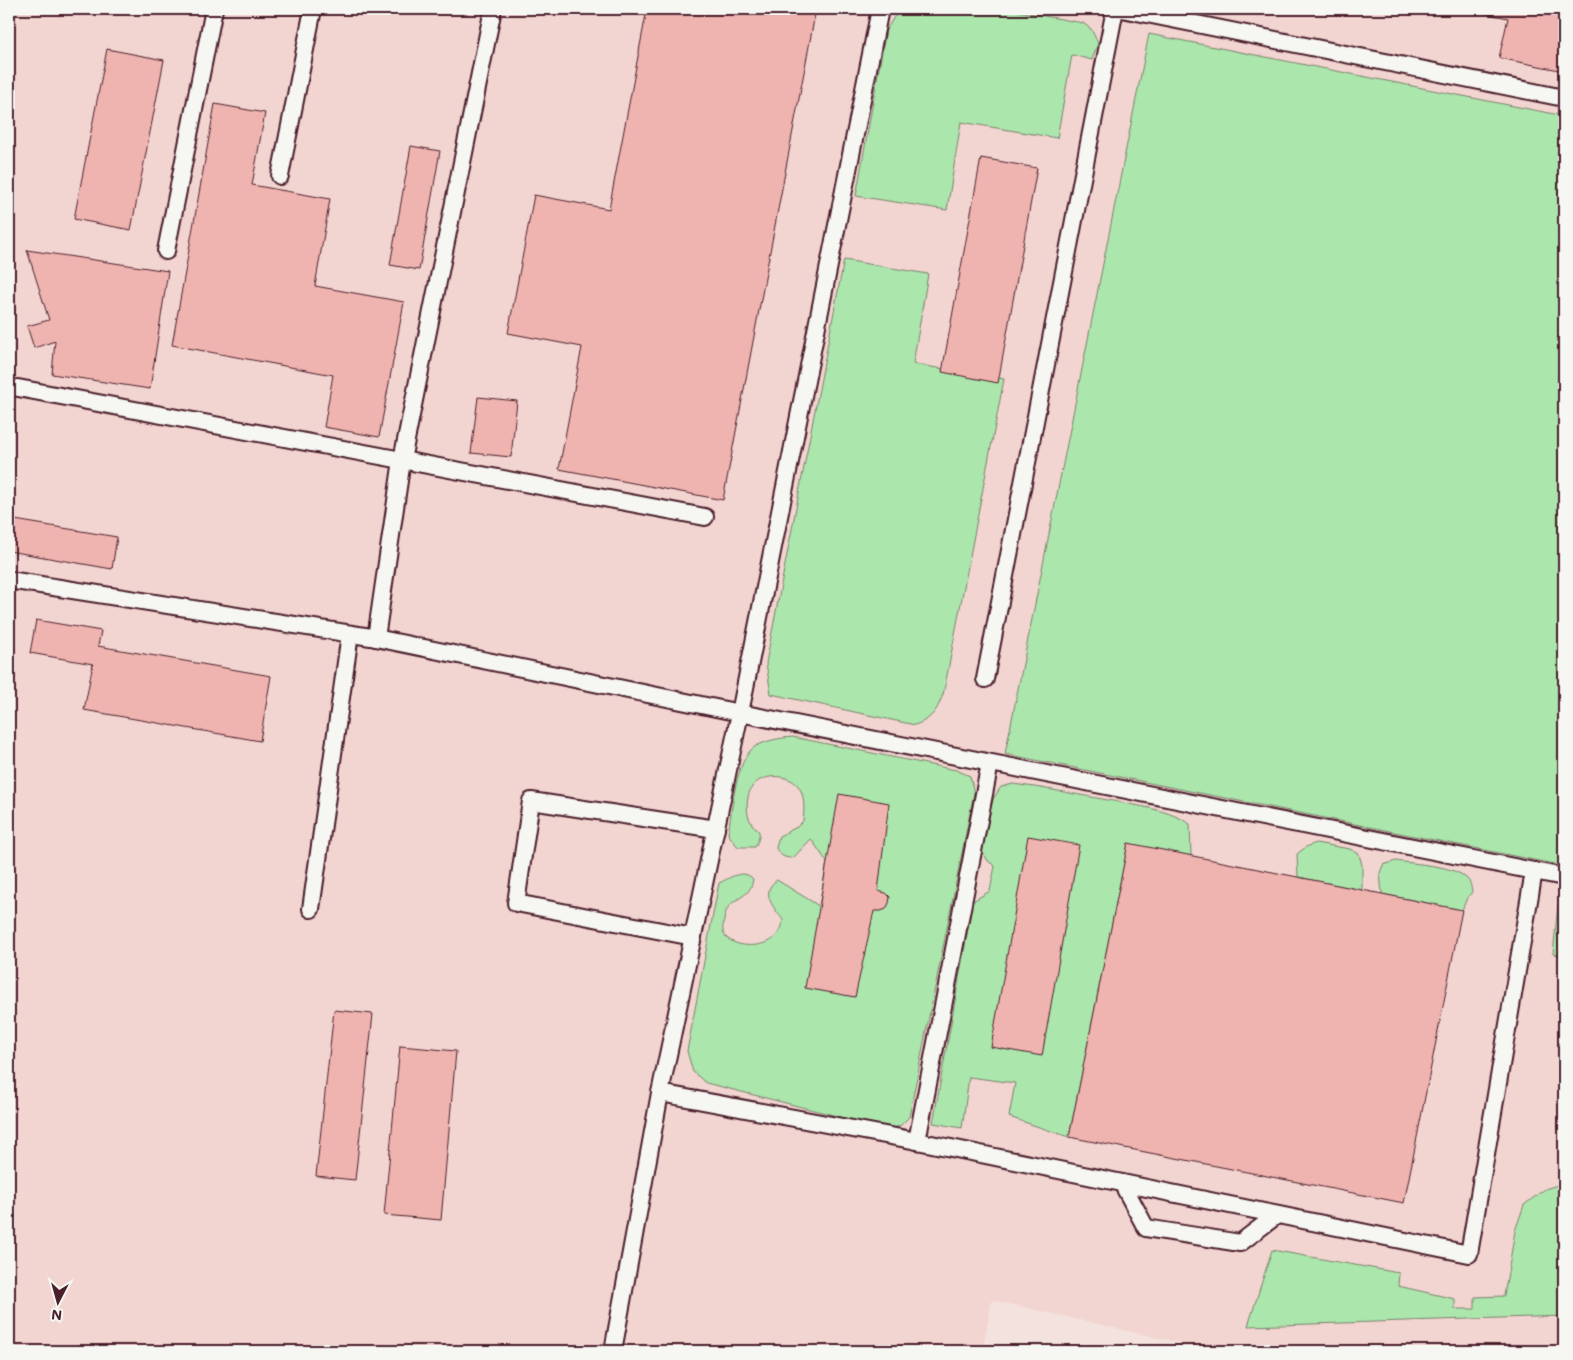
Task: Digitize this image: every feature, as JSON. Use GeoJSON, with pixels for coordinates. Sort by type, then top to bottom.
{"type":"FeatureCollection","features":[{"type":"Feature","properties":{"kind":"lane"},"geometry":{"type":"LineString","coordinates":[[166,251],[214,9]]}},
{"type":"Feature","properties":{"kind":"lane"},"geometry":{"type":"LineString","coordinates":[[280,176],[313,9]]}},
{"type":"Feature","properties":{"kind":"lane"},"geometry":{"type":"LineString","coordinates":[[376,638],[402,460],[493,9]]}},
{"type":"Feature","properties":{"kind":"lane"},"geometry":{"type":"LineString","coordinates":[[613,1351],[660,1093],[740,713],[880,9]]}},
{"type":"Feature","properties":{"kind":"lane"},"geometry":{"type":"LineString","coordinates":[[985,679],[1115,9]]}},
{"type":"Feature","properties":{"kind":"lane"},"geometry":{"type":"LineString","coordinates":[[1122,9],[1564,98]]}},
{"type":"Feature","properties":{"kind":"lane"},"geometry":{"type":"LineString","coordinates":[[18,388],[706,517]]}},
{"type":"Feature","properties":{"kind":"lane"},"geometry":{"type":"LineString","coordinates":[[9,580],[376,638],[990,764],[1564,877]]}},
{"type":"Feature","properties":{"kind":"lane"},"geometry":{"type":"LineString","coordinates":[[311,909],[350,634]]}},
{"type":"Feature","properties":{"kind":"lane"},"geometry":{"type":"LineString","coordinates":[[916,1141],[990,764]]}},
{"type":"Feature","properties":{"kind":"lane"},"geometry":{"type":"LineString","coordinates":[[693,937],[516,903],[531,801],[716,829]]}},
{"type":"Feature","properties":{"kind":"lane"},"geometry":{"type":"LineString","coordinates":[[660,1093],[916,1141],[1468,1254],[1534,871]]}},
{"type":"Feature","properties":{"kind":"lane"},"geometry":{"type":"LineString","coordinates":[[1122,1183],[1146,1228],[1240,1244],[1277,1215]]}},
{"type":"Feature","properties":{"kind":"shaded area"},"geometry":{"type":"Polygon","coordinates":[[[9,9],[1564,9],[1564,1351],[1216,1351],[992,1300],[982,1351],[9,1351],[9,9]]]}},
{"type":"Feature","properties":{"kind":"green space"},"geometry":{"type":"Polygon","coordinates":[[[899,9],[1006,9],[1083,23],[1091,29],[1098,43],[1092,60],[1072,55],[1057,138],[961,122],[947,210],[856,196],[886,30],[899,9]]]}},
{"type":"Feature","properties":{"kind":"green space"},"geometry":{"type":"Polygon","coordinates":[[[1149,34],[1564,116],[1564,866],[1005,754],[1149,34]]]}},
{"type":"Feature","properties":{"kind":"green space"},"geometry":{"type":"Polygon","coordinates":[[[844,260],[928,274],[913,364],[1004,379],[944,691],[940,703],[931,716],[915,725],[771,694],[766,663],[844,260]]]}},
{"type":"Feature","properties":{"kind":"green space"},"geometry":{"type":"Polygon","coordinates":[[[793,737],[956,770],[970,776],[974,793],[909,1117],[900,1126],[889,1129],[706,1083],[693,1072],[687,1051],[719,883],[741,874],[745,874],[753,879],[748,892],[729,906],[723,927],[726,937],[733,942],[743,945],[763,943],[773,939],[780,931],[783,920],[772,905],[769,895],[769,890],[777,880],[819,906],[827,862],[811,839],[793,858],[783,856],[776,848],[779,836],[797,827],[803,821],[804,806],[801,791],[792,781],[785,778],[770,777],[757,782],[752,787],[748,795],[747,810],[752,824],[759,832],[759,838],[755,847],[738,847],[728,834],[739,773],[749,752],[765,742],[793,737]]]}},
{"type":"Feature","properties":{"kind":"green space"},"geometry":{"type":"Polygon","coordinates":[[[1013,784],[1153,809],[1172,815],[1190,824],[1191,856],[1128,844],[1069,1137],[1009,1117],[1015,1083],[969,1077],[962,1128],[933,1123],[973,901],[990,891],[995,866],[988,861],[982,851],[993,799],[1001,787],[1013,784]]]}},
{"type":"Feature","properties":{"kind":"green space"},"geometry":{"type":"Polygon","coordinates":[[[1316,843],[1350,849],[1359,854],[1362,865],[1362,890],[1298,877],[1297,854],[1306,847],[1316,843]]]}},
{"type":"Feature","properties":{"kind":"green space"},"geometry":{"type":"Polygon","coordinates":[[[1396,861],[1452,870],[1466,878],[1470,883],[1472,892],[1462,910],[1382,894],[1380,873],[1383,865],[1396,861]]]}},
{"type":"Feature","properties":{"kind":"green space"},"geometry":{"type":"Polygon","coordinates":[[[1564,894],[1564,956],[1553,954],[1558,904],[1564,894]]]}},
{"type":"Feature","properties":{"kind":"green space"},"geometry":{"type":"Polygon","coordinates":[[[1564,1183],[1564,1316],[1248,1326],[1272,1250],[1399,1273],[1398,1286],[1455,1299],[1455,1309],[1475,1309],[1475,1297],[1504,1296],[1515,1231],[1524,1205],[1545,1189],[1564,1183]]]}},
{"type":"Feature","properties":{"kind":"building"},"geometry":{"type":"Polygon","coordinates":[[[647,9],[816,9],[723,500],[559,469],[582,347],[508,333],[534,195],[609,209],[647,9]]]}},
{"type":"Feature","properties":{"kind":"building"},"geometry":{"type":"Polygon","coordinates":[[[1463,9],[1564,9],[1564,71],[1499,58],[1508,18],[1463,9]]]}},
{"type":"Feature","properties":{"kind":"building"},"geometry":{"type":"Polygon","coordinates":[[[107,49],[164,60],[131,230],[74,219],[107,49]]]}},
{"type":"Feature","properties":{"kind":"building"},"geometry":{"type":"Polygon","coordinates":[[[215,104],[265,113],[252,185],[330,199],[315,286],[404,302],[379,437],[324,427],[333,375],[172,345],[215,104]]]}},
{"type":"Feature","properties":{"kind":"building"},"geometry":{"type":"Polygon","coordinates":[[[411,146],[440,151],[419,270],[390,265],[411,146]]]}},
{"type":"Feature","properties":{"kind":"building"},"geometry":{"type":"Polygon","coordinates":[[[981,158],[1037,168],[998,383],[942,372],[981,158]]]}},
{"type":"Feature","properties":{"kind":"building"},"geometry":{"type":"Polygon","coordinates":[[[27,250],[168,271],[150,389],[52,374],[55,341],[34,348],[27,326],[49,320],[27,250]]]}},
{"type":"Feature","properties":{"kind":"building"},"geometry":{"type":"Polygon","coordinates":[[[478,397],[517,401],[511,457],[471,453],[478,397]]]}},
{"type":"Feature","properties":{"kind":"building"},"geometry":{"type":"Polygon","coordinates":[[[9,519],[117,537],[112,569],[9,551],[9,519]]]}},
{"type":"Feature","properties":{"kind":"building"},"geometry":{"type":"Polygon","coordinates":[[[36,620],[101,631],[98,646],[271,676],[260,741],[84,710],[93,664],[30,653],[36,620]]]}},
{"type":"Feature","properties":{"kind":"building"},"geometry":{"type":"Polygon","coordinates":[[[839,794],[889,803],[878,891],[886,893],[890,897],[889,903],[886,909],[874,911],[855,997],[805,988],[839,794]]]}},
{"type":"Feature","properties":{"kind":"building"},"geometry":{"type":"Polygon","coordinates":[[[1028,836],[1079,845],[1042,1056],[991,1047],[1028,836]]]}},
{"type":"Feature","properties":{"kind":"building"},"geometry":{"type":"Polygon","coordinates":[[[1128,843],[1462,910],[1404,1203],[1069,1137],[1128,843]]]}},
{"type":"Feature","properties":{"kind":"building"},"geometry":{"type":"Polygon","coordinates":[[[334,1010],[373,1014],[355,1180],[316,1176],[334,1010]]]}},
{"type":"Feature","properties":{"kind":"building"},"geometry":{"type":"Polygon","coordinates":[[[400,1046],[456,1051],[441,1220],[384,1215],[400,1046]]]}}]}
